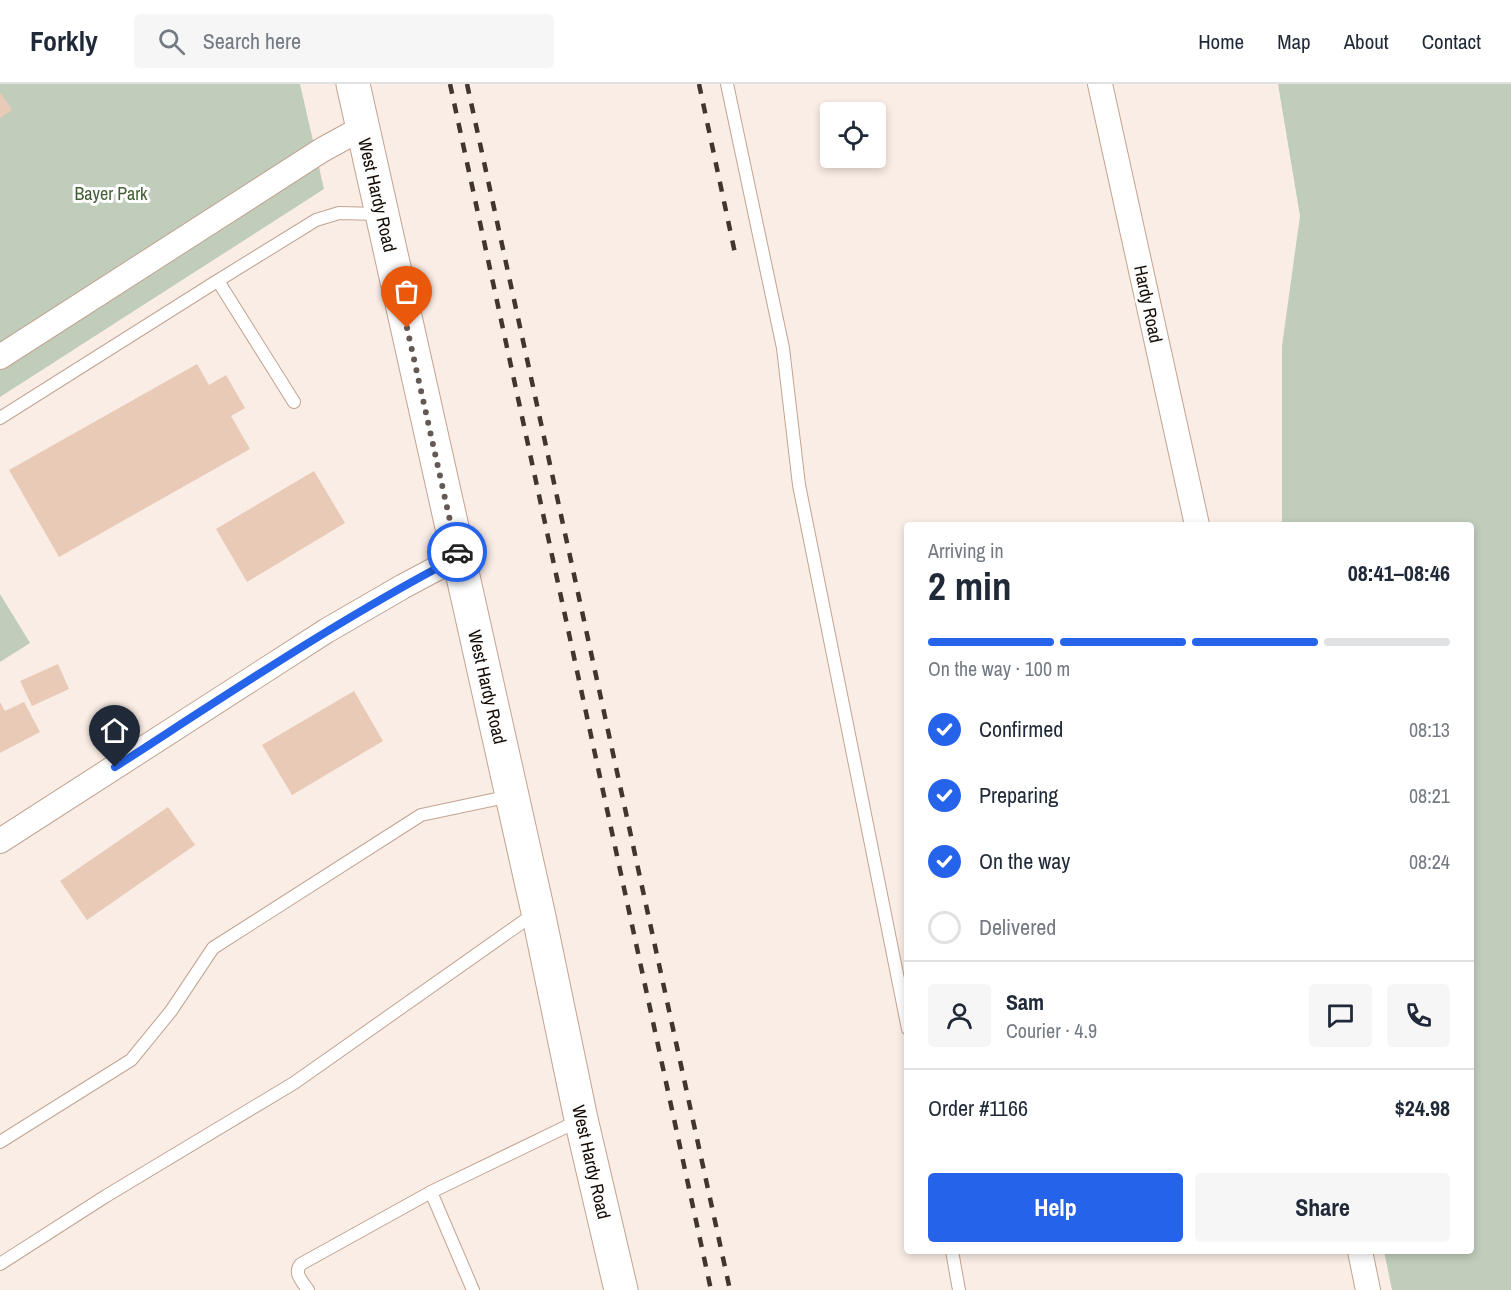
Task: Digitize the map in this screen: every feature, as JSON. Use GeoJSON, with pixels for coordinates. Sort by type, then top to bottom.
{"type":"FeatureCollection","features":[{"type":"Feature","properties":{"kind":"main road","name":"West Hardy Road"},"geometry":{"type":"LineString","coordinates":[[353,84],[538,912],[581,1119],[621,1290]]}},
{"type":"Feature","properties":{"kind":"street","name":"Hardy Road"},"geometry":{"type":"LineString","coordinates":[[1100,84],[1196,522]]}},
{"type":"Feature","properties":{"kind":"street"},"geometry":{"type":"LineString","coordinates":[[0,357],[322,150],[362,128]]}},
{"type":"Feature","properties":{"kind":"street"},"geometry":{"type":"LineString","coordinates":[[0,841],[326,631],[458,557]]}},
{"type":"Feature","properties":{"kind":"street"},"geometry":{"type":"LineString","coordinates":[[1360,1254],[1368,1290]]}},
{"type":"Feature","properties":{"kind":"lane"},"geometry":{"type":"LineString","coordinates":[[727,84],[783,348],[799,485],[904,1009]]}},
{"type":"Feature","properties":{"kind":"lane"},"geometry":{"type":"LineString","coordinates":[[0,418],[316,220],[339,213],[381,214]]}},
{"type":"Feature","properties":{"kind":"lane"},"geometry":{"type":"LineString","coordinates":[[218,280],[294,402]]}},
{"type":"Feature","properties":{"kind":"lane"},"geometry":{"type":"LineString","coordinates":[[0,1142],[131,1060],[171,1011],[213,948],[421,815],[512,796]]}},
{"type":"Feature","properties":{"kind":"lane"},"geometry":{"type":"LineString","coordinates":[[0,1264],[106,1196],[294,1083],[538,912]]}},
{"type":"Feature","properties":{"kind":"lane"},"geometry":{"type":"LineString","coordinates":[[308,1290],[297,1273],[301,1264],[431,1192],[581,1119]]}},
{"type":"Feature","properties":{"kind":"lane"},"geometry":{"type":"LineString","coordinates":[[431,1192],[473,1290]]}},
{"type":"Feature","properties":{"kind":"lane"},"geometry":{"type":"LineString","coordinates":[[953,1254],[959,1290]]}},
{"type":"Feature","properties":{"kind":"green space","name":"Bayer Park"},"geometry":{"type":"Polygon","coordinates":[[[0,84],[300,84],[324,189],[0,397],[0,84]]]}},
{"type":"Feature","properties":{"kind":"green space"},"geometry":{"type":"Polygon","coordinates":[[[1278,84],[1511,84],[1511,1290],[1392,1290],[1385,1254],[1474,1254],[1474,522],[1282,522],[1282,346],[1300,216],[1278,84]]]}},
{"type":"Feature","properties":{"kind":"green space"},"geometry":{"type":"Polygon","coordinates":[[[0,594],[30,643],[0,662],[0,594]]]}},
{"type":"Feature","properties":{"kind":"building"},"geometry":{"type":"Polygon","coordinates":[[[0,92],[12,110],[0,118],[0,92]]]}},
{"type":"Feature","properties":{"kind":"building"},"geometry":{"type":"Polygon","coordinates":[[[197,364],[209,385],[226,375],[245,408],[231,416],[250,449],[59,557],[9,470],[197,364]]]}},
{"type":"Feature","properties":{"kind":"building"},"geometry":{"type":"Polygon","coordinates":[[[314,471],[345,523],[247,582],[216,529],[314,471]]]}},
{"type":"Feature","properties":{"kind":"building"},"geometry":{"type":"Polygon","coordinates":[[[58,664],[69,689],[32,706],[20,681],[58,664]]]}},
{"type":"Feature","properties":{"kind":"building"},"geometry":{"type":"Polygon","coordinates":[[[354,691],[383,741],[292,795],[262,745],[354,691]]]}},
{"type":"Feature","properties":{"kind":"building"},"geometry":{"type":"Polygon","coordinates":[[[0,702],[5,711],[24,702],[40,732],[0,753],[0,702]]]}},
{"type":"Feature","properties":{"kind":"building"},"geometry":{"type":"Polygon","coordinates":[[[168,807],[195,845],[87,920],[60,881],[168,807]]]}},
{"type":"Feature","properties":{"kind":"railway"},"geometry":{"type":"LineString","coordinates":[[450,84],[711,1290]]}},
{"type":"Feature","properties":{"kind":"railway"},"geometry":{"type":"LineString","coordinates":[[467,84],[730,1290]]}},
{"type":"Feature","properties":{"kind":"railway"},"geometry":{"type":"LineString","coordinates":[[699,84],[736,258]]}},
{"type":"Feature","properties":{"kind":"way so far"},"geometry":{"type":"LineString","coordinates":[[407,328],[457,552]]}},
{"type":"Feature","properties":{"kind":"route"},"geometry":{"type":"LineString","coordinates":[[115,767],[326,631],[458,557],[457,552]]}}]}
